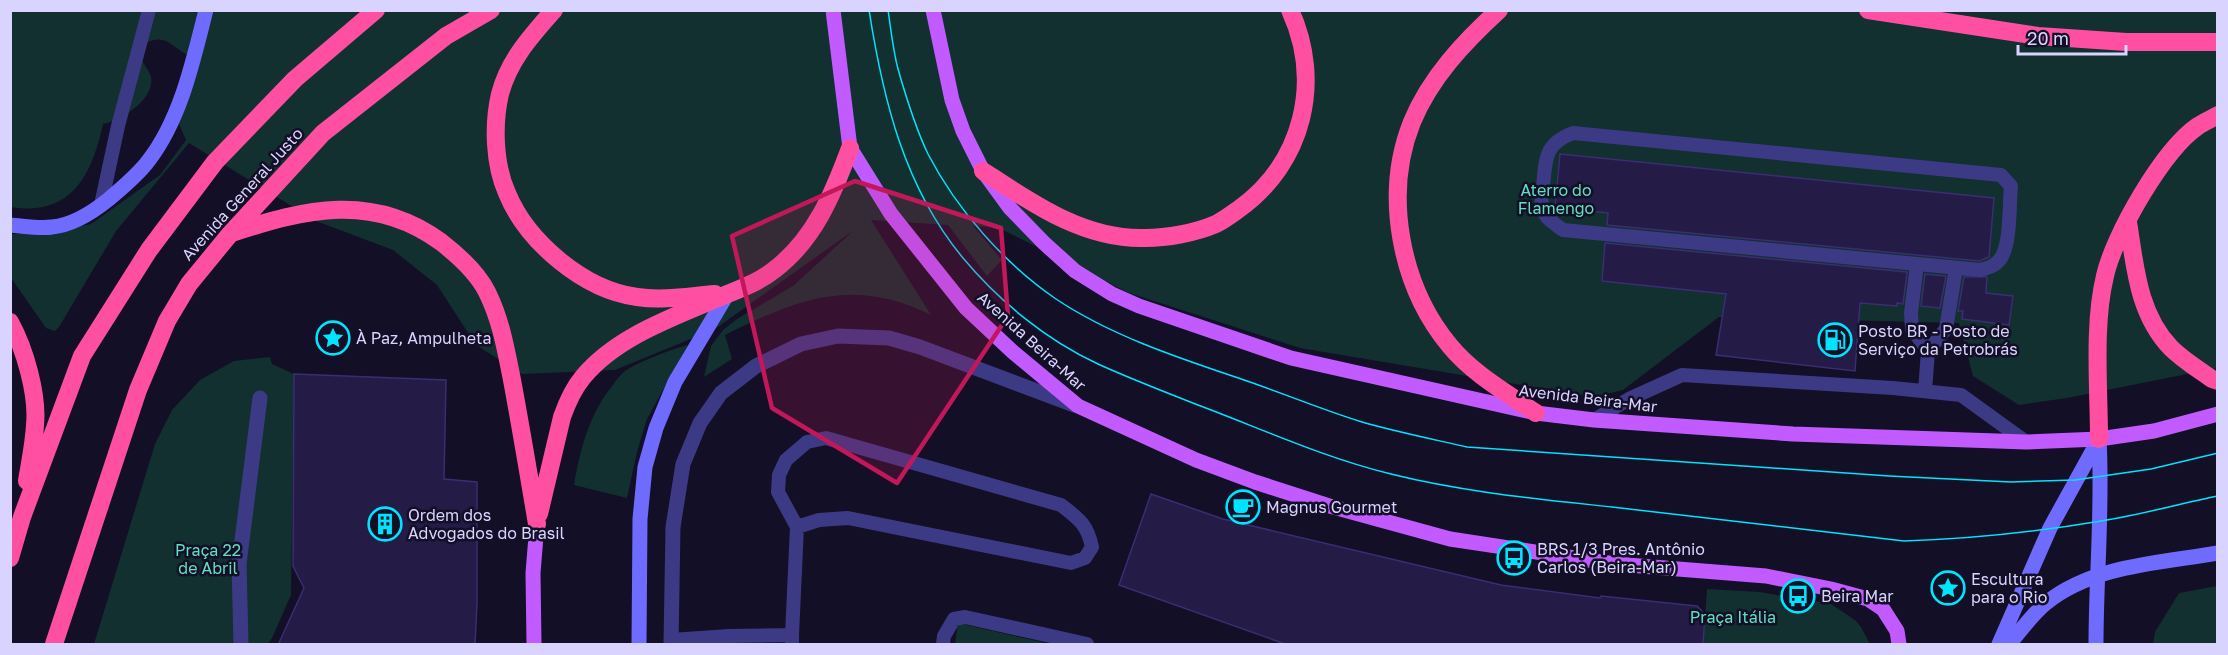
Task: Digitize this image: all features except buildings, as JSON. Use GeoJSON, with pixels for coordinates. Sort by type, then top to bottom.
{"type":"FeatureCollection","features":[{"type":"Feature","properties":{"kind":"highway","name":"Avenida General Justo"},"geometry":{"type":"LineString","coordinates":[[10,558],[22,517],[82,356],[149,250],[215,162],[295,79],[376,10]]}},
{"type":"Feature","properties":{"kind":"highway","name":"Avenida General Justo"},"geometry":{"type":"LineString","coordinates":[[54,645],[138,390],[167,321],[189,284],[230,234],[323,133],[446,36],[491,10]]}},
{"type":"Feature","properties":{"kind":"highway"},"geometry":{"type":"LineString","coordinates":[[554,10],[520,50],[508,71],[500,94],[496,117],[500,172],[507,194],[522,220],[560,261],[582,277],[613,291],[636,297],[663,299],[728,293]]}},
{"type":"Feature","properties":{"kind":"highway"},"geometry":{"type":"LineString","coordinates":[[983,171],[1053,214],[1092,230],[1144,238],[1185,233],[1216,224],[1250,201],[1269,183],[1282,164],[1301,119],[1306,90],[1306,71],[1297,26],[1290,10]]}},
{"type":"Feature","properties":{"kind":"highway"},"geometry":{"type":"LineString","coordinates":[[1498,10],[1472,35],[1439,74],[1413,121],[1400,168],[1399,221],[1406,260],[1422,304],[1434,325],[1451,348],[1484,377],[1536,413]]}},
{"type":"Feature","properties":{"kind":"highway"},"geometry":{"type":"LineString","coordinates":[[1868,10],[2037,36],[2126,42],[2217,42]]}},
{"type":"Feature","properties":{"kind":"highway"},"geometry":{"type":"LineString","coordinates":[[2099,439],[2099,315],[2105,275],[2113,251],[2149,183],[2173,150],[2196,127],[2217,116]]}},
{"type":"Feature","properties":{"kind":"highway"},"geometry":{"type":"LineString","coordinates":[[537,524],[562,417],[582,378],[605,355],[630,340],[728,293],[752,284],[774,270],[797,249],[819,220],[835,190],[850,148]]}},
{"type":"Feature","properties":{"kind":"highway"},"geometry":{"type":"LineString","coordinates":[[230,234],[298,214],[348,209],[374,212],[408,222],[432,236],[458,256],[472,270],[486,291],[502,333],[537,524]]}},
{"type":"Feature","properties":{"kind":"highway"},"geometry":{"type":"LineString","coordinates":[[2128,222],[2139,291],[2147,314],[2157,332],[2172,349],[2217,381]]}},
{"type":"Feature","properties":{"kind":"highway"},"geometry":{"type":"LineString","coordinates":[[10,322],[19,338],[30,373],[36,423],[22,517]]}},
{"type":"Feature","properties":{"kind":"main road"},"geometry":{"type":"LineString","coordinates":[[833,10],[850,148]]}},
{"type":"Feature","properties":{"kind":"main road","name":"Avenida Beira-Mar"},"geometry":{"type":"LineString","coordinates":[[933,10],[952,100],[963,131],[983,171],[1010,208],[1075,271],[1112,294],[1138,306],[1291,358],[1536,413],[1594,420],[1793,434],[2026,442],[2099,439],[2154,431],[2217,414]]}},
{"type":"Feature","properties":{"kind":"main road","name":"Avenida Beira-Mar"},"geometry":{"type":"LineString","coordinates":[[850,148],[891,214],[966,308],[1013,352],[1078,406],[1196,460],[1255,482],[1326,506],[1450,539],[1615,564],[1766,576],[1868,599],[1883,609],[1897,632],[1899,645]]}},
{"type":"Feature","properties":{"kind":"main road"},"geometry":{"type":"LineString","coordinates":[[534,645],[533,573],[537,524]]}},
{"type":"Feature","properties":{"kind":"street"},"geometry":{"type":"LineString","coordinates":[[10,225],[52,228],[78,219],[101,205],[127,184],[148,162],[161,142],[175,112],[188,76],[206,10]]}},
{"type":"Feature","properties":{"kind":"street"},"geometry":{"type":"LineString","coordinates":[[639,645],[640,519],[645,467],[656,428],[675,382],[728,293]]}},
{"type":"Feature","properties":{"kind":"street"},"geometry":{"type":"LineString","coordinates":[[671,642],[673,527],[683,464],[700,423],[721,393],[756,366],[801,344],[838,336],[889,338],[920,347],[1078,406]]}},
{"type":"Feature","properties":{"kind":"street"},"geometry":{"type":"LineString","coordinates":[[241,645],[239,564],[260,398]]}},
{"type":"Feature","properties":{"kind":"street"},"geometry":{"type":"LineString","coordinates":[[2096,645],[2096,576],[2100,522],[2099,439]]}},
{"type":"Feature","properties":{"kind":"street"},"geometry":{"type":"LineString","coordinates":[[1999,645],[2050,528],[2099,439]]}},
{"type":"Feature","properties":{"kind":"street"},"geometry":{"type":"LineString","coordinates":[[2009,645],[2045,604],[2063,591],[2096,576],[2181,557],[2217,553]]}},
{"type":"Feature","properties":{"kind":"lane"},"geometry":{"type":"LineString","coordinates":[[101,205],[118,126],[149,10]]}},
{"type":"Feature","properties":{"kind":"lane"},"geometry":{"type":"LineString","coordinates":[[1573,133],[2001,175],[2010,186],[2006,246],[2000,260],[1990,268],[1980,270],[1956,268],[1563,230],[1549,219],[1541,206],[1546,155],[1552,145],[1562,137],[1573,133]]}},
{"type":"Feature","properties":{"kind":"lane"},"geometry":{"type":"LineString","coordinates":[[1917,264],[1911,313],[1912,329],[1928,351]]}},
{"type":"Feature","properties":{"kind":"lane"},"geometry":{"type":"LineString","coordinates":[[1925,391],[1928,351],[1946,329],[1956,268]]}},
{"type":"Feature","properties":{"kind":"lane"},"geometry":{"type":"LineString","coordinates":[[1594,420],[1629,399],[1682,375],[1925,391],[1961,396],[2026,442]]}},
{"type":"Feature","properties":{"kind":"lane"},"geometry":{"type":"LineString","coordinates":[[671,642],[729,636],[792,640],[797,527],[778,492],[779,475],[786,460],[807,442],[826,438],[1061,505],[1081,521],[1089,531],[1092,547],[1085,558],[1071,563],[848,518],[819,520],[797,527]]}},
{"type":"Feature","properties":{"kind":"lane"},"geometry":{"type":"LineString","coordinates":[[943,645],[944,636],[954,619],[965,617],[1087,645]]}},
{"type":"Feature","properties":{"kind":"highlighted area"},"geometry":{"type":"Polygon","coordinates":[[[855,181],[1001,228],[1008,316],[897,483],[772,408],[732,236],[855,181]]]}},
{"type":"Feature","properties":{"kind":"green space","name":"Aterro do Flamengo"},"geometry":{"type":"Polygon","coordinates":[[[11,11],[2217,11],[2217,368],[2067,398],[2019,405],[1973,376],[1959,323],[1719,317],[1623,390],[1594,397],[1300,348],[1129,293],[999,228],[973,226],[1002,260],[987,276],[948,225],[871,220],[931,315],[902,303],[876,297],[850,295],[826,297],[801,303],[777,311],[725,335],[732,359],[704,377],[711,346],[723,330],[737,319],[793,286],[854,230],[715,329],[615,370],[522,374],[476,345],[437,285],[393,250],[316,221],[189,143],[116,231],[55,331],[46,328],[11,278],[11,234],[53,232],[91,224],[160,175],[186,140],[179,124],[190,56],[164,40],[153,40],[146,43],[142,60],[151,77],[148,93],[135,108],[103,124],[92,160],[85,175],[75,188],[64,199],[49,205],[32,208],[11,207],[11,11]]]}},
{"type":"Feature","properties":{"kind":"green space"},"geometry":{"type":"Polygon","coordinates":[[[688,345],[647,419],[627,498],[574,485],[579,458],[591,421],[604,397],[619,377],[641,362],[688,345]]]}},
{"type":"Feature","properties":{"kind":"green space","name":"Praça 22 de Abril"},"geometry":{"type":"Polygon","coordinates":[[[270,357],[272,364],[294,374],[291,595],[272,638],[268,644],[94,644],[155,444],[172,410],[200,380],[234,361],[270,357]]]}},
{"type":"Feature","properties":{"kind":"green space"},"geometry":{"type":"Polygon","coordinates":[[[2217,586],[2217,644],[2153,644],[2155,632],[2179,593],[2217,586]]]}},
{"type":"Feature","properties":{"kind":"green space","name":"Praça Itália"},"geometry":{"type":"Polygon","coordinates":[[[1707,589],[1760,592],[1831,604],[1855,620],[1870,644],[1703,644],[1707,589]]]}},
{"type":"Feature","properties":{"kind":"green space"},"geometry":{"type":"Polygon","coordinates":[[[958,623],[1050,644],[955,644],[958,623]]]}},
{"type":"Feature","properties":{"kind":"tram line"},"geometry":{"type":"LineString","coordinates":[[869,10],[889,109],[911,172],[925,202],[943,231],[963,258],[992,289],[1042,331],[1098,364],[1318,451],[1391,474],[1473,490],[1904,541],[1979,537],[2101,521],[2218,496]]}},
{"type":"Feature","properties":{"kind":"tram line"},"geometry":{"type":"LineString","coordinates":[[888,10],[898,69],[915,123],[928,154],[968,215],[983,234],[1018,269],[1078,313],[1124,336],[1362,422],[1467,447],[1889,476],[2011,482],[2075,480],[2151,469],[2218,453]]}},
{"type":"Feature","properties":{"kind":"place","name":"À Paz, Ampulheta"},"geometry":{"type":"Point","coordinates":[333,338]}},
{"type":"Feature","properties":{"kind":"place","name":"Posto BR - Posto de Serviço da Petrobrás"},"geometry":{"type":"Point","coordinates":[1835,340]}},
{"type":"Feature","properties":{"kind":"place","name":"Magnus Gourmet"},"geometry":{"type":"Point","coordinates":[1243,507]}},
{"type":"Feature","properties":{"kind":"place","name":"Ordem dos Advogados do Brasil"},"geometry":{"type":"Point","coordinates":[385,524]}},
{"type":"Feature","properties":{"kind":"place","name":"BRS 1/3 Pres. Antônio Carlos (Beira-Mar)"},"geometry":{"type":"Point","coordinates":[1514,558]}},
{"type":"Feature","properties":{"kind":"place","name":"Escultura para o Rio"},"geometry":{"type":"Point","coordinates":[1948,588]}},
{"type":"Feature","properties":{"kind":"place","name":"Beira Mar"},"geometry":{"type":"Point","coordinates":[1798,596]}}]}
